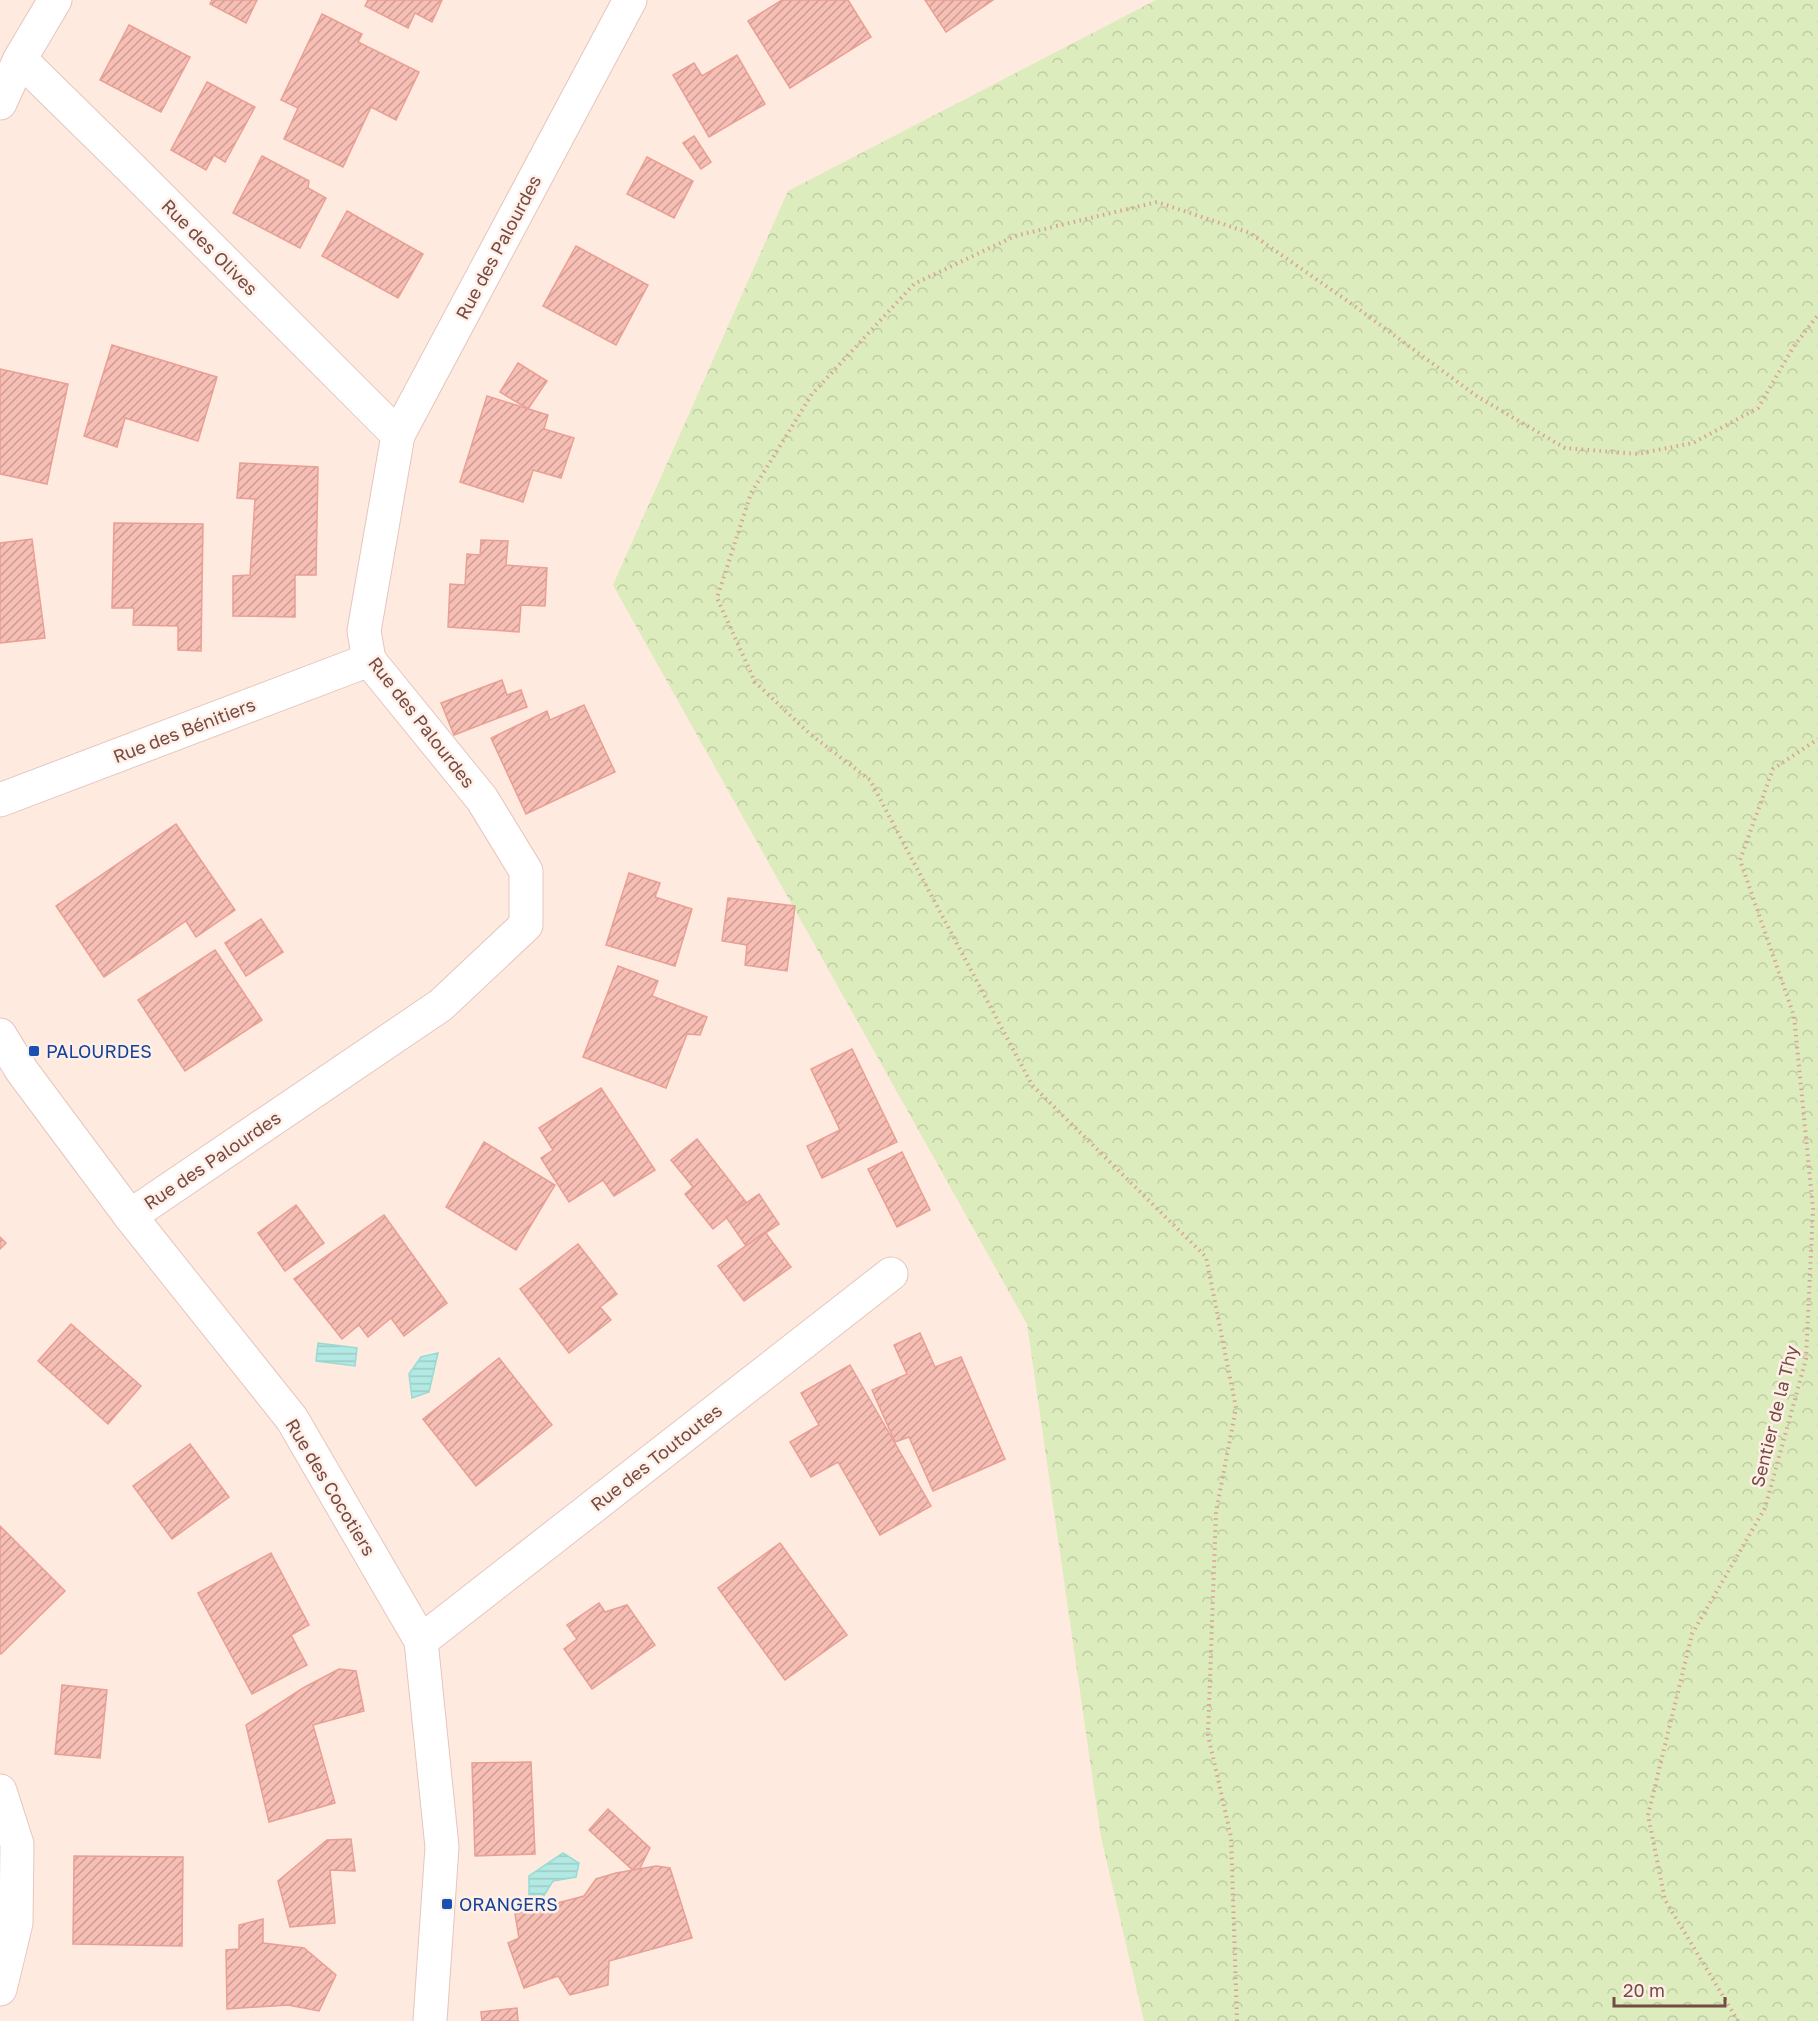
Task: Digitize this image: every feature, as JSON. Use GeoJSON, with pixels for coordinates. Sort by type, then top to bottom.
{"type":"FeatureCollection","features":[{"type":"Feature","properties":{"kind":"street"},"geometry":{"type":"LineString","coordinates":[[0,103],[20,59],[55,0]]}},
{"type":"Feature","properties":{"kind":"street","name":"Rue des Palourdes"},"geometry":{"type":"LineString","coordinates":[[130,1216],[441,1005],[526,925],[526,871],[482,799],[369,660],[364,631],[398,435],[630,0]]}},
{"type":"Feature","properties":{"kind":"street","name":"Rue des Olives"},"geometry":{"type":"LineString","coordinates":[[20,59],[398,435]]}},
{"type":"Feature","properties":{"kind":"street","name":"Rue des Bénitiers"},"geometry":{"type":"LineString","coordinates":[[0,800],[369,660]]}},
{"type":"Feature","properties":{"kind":"street","name":"Rue des Cocotiers"},"geometry":{"type":"LineString","coordinates":[[0,1035],[22,1071],[130,1216],[292,1419],[421,1641],[442,1847],[430,2021]]}},
{"type":"Feature","properties":{"kind":"street","name":"Rue des Toutoutes"},"geometry":{"type":"LineString","coordinates":[[421,1641],[891,1274]]}},
{"type":"Feature","properties":{"kind":"street"},"geometry":{"type":"LineString","coordinates":[[0,1791],[17,1844],[16,1923],[0,1989]]}},
{"type":"Feature","properties":{"kind":"path"},"geometry":{"type":"LineString","coordinates":[[1237,2021],[1231,1837],[1208,1735],[1216,1512],[1236,1408],[1206,1257],[1032,1085],[870,780],[810,734],[755,681],[717,598],[751,494],[812,393],[914,284],[1016,236],[1157,202],[1250,233],[1478,397],[1566,448],[1637,454],[1694,443],[1758,408],[1794,346],[1818,315]]}},
{"type":"Feature","properties":{"kind":"path","name":"Sentier de la Thy"},"geometry":{"type":"LineString","coordinates":[[1738,2021],[1665,1900],[1648,1815],[1692,1634],[1765,1508],[1806,1359],[1813,1209],[1794,1017],[1740,860],[1773,769],[1818,739]]}},
{"type":"Feature","properties":{"kind":"green space"},"geometry":{"type":"Polygon","coordinates":[[[1156,0],[1818,0],[1818,2021],[1144,2021],[1101,1837],[1027,1324],[613,585],[788,191],[1156,0]]]}},
{"type":"Feature","properties":{"kind":"water"},"geometry":{"type":"Polygon","coordinates":[[[318,1343],[357,1348],[355,1366],[316,1361],[318,1343]]]}},
{"type":"Feature","properties":{"kind":"water"},"geometry":{"type":"Polygon","coordinates":[[[438,1353],[429,1392],[412,1398],[409,1374],[421,1357],[438,1353]]]}},
{"type":"Feature","properties":{"kind":"water"},"geometry":{"type":"Polygon","coordinates":[[[563,1853],[579,1863],[576,1877],[553,1881],[543,1897],[529,1896],[529,1876],[563,1853]]]}},
{"type":"Feature","properties":{"kind":"building"},"geometry":{"type":"Polygon","coordinates":[[[212,0],[257,0],[246,23],[210,4],[212,0]]]}},
{"type":"Feature","properties":{"kind":"building"},"geometry":{"type":"Polygon","coordinates":[[[368,0],[442,0],[432,22],[415,13],[408,28],[365,6],[368,0]]]}},
{"type":"Feature","properties":{"kind":"building"},"geometry":{"type":"Polygon","coordinates":[[[782,0],[848,0],[871,37],[790,88],[748,21],[782,0]]]}},
{"type":"Feature","properties":{"kind":"building"},"geometry":{"type":"Polygon","coordinates":[[[925,0],[993,0],[946,32],[925,0]]]}},
{"type":"Feature","properties":{"kind":"building"},"geometry":{"type":"Polygon","coordinates":[[[322,14],[362,34],[358,42],[419,72],[396,120],[371,107],[343,167],[284,139],[298,108],[281,100],[322,14]]]}},
{"type":"Feature","properties":{"kind":"building"},"geometry":{"type":"Polygon","coordinates":[[[129,25],[190,57],[161,112],[100,80],[129,25]]]}},
{"type":"Feature","properties":{"kind":"building"},"geometry":{"type":"Polygon","coordinates":[[[737,55],[765,104],[709,137],[673,75],[694,63],[702,76],[737,55]]]}},
{"type":"Feature","properties":{"kind":"building"},"geometry":{"type":"Polygon","coordinates":[[[207,82],[255,107],[225,162],[214,155],[206,170],[171,150],[207,82]]]}},
{"type":"Feature","properties":{"kind":"building"},"geometry":{"type":"Polygon","coordinates":[[[694,136],[711,162],[701,169],[683,143],[694,136]]]}},
{"type":"Feature","properties":{"kind":"building"},"geometry":{"type":"Polygon","coordinates":[[[262,156],[309,181],[308,188],[326,198],[300,248],[233,213],[262,156]]]}},
{"type":"Feature","properties":{"kind":"building"},"geometry":{"type":"Polygon","coordinates":[[[647,157],[693,181],[674,218],[627,194],[647,157]]]}},
{"type":"Feature","properties":{"kind":"building"},"geometry":{"type":"Polygon","coordinates":[[[347,211],[423,254],[398,298],[322,256],[347,211]]]}},
{"type":"Feature","properties":{"kind":"building"},"geometry":{"type":"Polygon","coordinates":[[[576,246],[648,285],[616,345],[543,306],[576,246]]]}},
{"type":"Feature","properties":{"kind":"building"},"geometry":{"type":"Polygon","coordinates":[[[112,345],[217,377],[198,441],[125,418],[117,447],[84,436],[112,345]]]}},
{"type":"Feature","properties":{"kind":"building"},"geometry":{"type":"Polygon","coordinates":[[[518,363],[547,381],[528,409],[500,392],[518,363]]]}},
{"type":"Feature","properties":{"kind":"building"},"geometry":{"type":"Polygon","coordinates":[[[0,369],[68,384],[47,484],[0,474],[0,369]]]}},
{"type":"Feature","properties":{"kind":"building"},"geometry":{"type":"Polygon","coordinates":[[[487,396],[548,415],[544,429],[574,438],[561,478],[533,470],[523,502],[460,482],[487,396]]]}},
{"type":"Feature","properties":{"kind":"building"},"geometry":{"type":"Polygon","coordinates":[[[240,463],[318,467],[316,575],[295,575],[295,617],[233,616],[233,576],[250,575],[255,499],[237,498],[240,463]]]}},
{"type":"Feature","properties":{"kind":"building"},"geometry":{"type":"Polygon","coordinates":[[[114,523],[203,524],[201,651],[178,650],[178,626],[133,625],[134,608],[112,608],[114,523]]]}},
{"type":"Feature","properties":{"kind":"building"},"geometry":{"type":"Polygon","coordinates":[[[32,539],[45,638],[0,643],[0,543],[32,539]]]}},
{"type":"Feature","properties":{"kind":"building"},"geometry":{"type":"Polygon","coordinates":[[[481,540],[508,541],[506,565],[547,568],[545,606],[521,605],[519,632],[448,627],[450,584],[465,585],[467,554],[480,555],[481,540]]]}},
{"type":"Feature","properties":{"kind":"building"},"geometry":{"type":"Polygon","coordinates":[[[502,680],[507,695],[521,690],[527,707],[454,735],[441,703],[502,680]]]}},
{"type":"Feature","properties":{"kind":"building"},"geometry":{"type":"Polygon","coordinates":[[[584,705],[615,772],[526,814],[491,738],[547,711],[550,720],[584,705]]]}},
{"type":"Feature","properties":{"kind":"building"},"geometry":{"type":"Polygon","coordinates":[[[176,824],[235,910],[196,937],[186,921],[104,977],[56,906],[176,824]]]}},
{"type":"Feature","properties":{"kind":"building"},"geometry":{"type":"Polygon","coordinates":[[[629,873],[660,883],[655,897],[692,909],[675,966],[606,945],[629,873]]]}},
{"type":"Feature","properties":{"kind":"building"},"geometry":{"type":"Polygon","coordinates":[[[728,898],[795,906],[787,971],[745,965],[747,945],[722,941],[728,898]]]}},
{"type":"Feature","properties":{"kind":"building"},"geometry":{"type":"Polygon","coordinates":[[[261,919],[283,952],[246,976],[225,943],[261,919]]]}},
{"type":"Feature","properties":{"kind":"building"},"geometry":{"type":"Polygon","coordinates":[[[215,950],[262,1020],[185,1071],[138,1000],[215,950]]]}},
{"type":"Feature","properties":{"kind":"building"},"geometry":{"type":"Polygon","coordinates":[[[618,966],[658,981],[652,996],[707,1017],[700,1035],[687,1034],[666,1088],[583,1057],[618,966]]]}},
{"type":"Feature","properties":{"kind":"building"},"geometry":{"type":"Polygon","coordinates":[[[852,1049],[897,1142],[822,1178],[807,1146],[840,1130],[811,1069],[852,1049]]]}},
{"type":"Feature","properties":{"kind":"building"},"geometry":{"type":"Polygon","coordinates":[[[601,1088],[655,1170],[614,1196],[603,1180],[569,1202],[541,1158],[553,1150],[539,1128],[601,1088]]]}},
{"type":"Feature","properties":{"kind":"building"},"geometry":{"type":"Polygon","coordinates":[[[697,1139],[746,1202],[713,1229],[685,1194],[693,1187],[671,1160],[697,1139]]]}},
{"type":"Feature","properties":{"kind":"building"},"geometry":{"type":"Polygon","coordinates":[[[484,1142],[555,1185],[516,1250],[446,1207],[484,1142]]]}},
{"type":"Feature","properties":{"kind":"building"},"geometry":{"type":"Polygon","coordinates":[[[902,1152],[930,1210],[897,1227],[868,1169],[902,1152]]]}},
{"type":"Feature","properties":{"kind":"building"},"geometry":{"type":"Polygon","coordinates":[[[759,1194],[779,1224],[746,1246],[726,1217],[759,1194]]]}},
{"type":"Feature","properties":{"kind":"building"},"geometry":{"type":"Polygon","coordinates":[[[296,1205],[324,1243],[285,1271],[258,1233],[296,1205]]]}},
{"type":"Feature","properties":{"kind":"building"},"geometry":{"type":"Polygon","coordinates":[[[384,1215],[447,1303],[404,1336],[391,1318],[368,1337],[359,1325],[342,1339],[294,1279],[384,1215]]]}},
{"type":"Feature","properties":{"kind":"building"},"geometry":{"type":"Polygon","coordinates":[[[765,1232],[791,1267],[744,1301],[718,1266],[765,1232]]]}},
{"type":"Feature","properties":{"kind":"building"},"geometry":{"type":"Polygon","coordinates":[[[0,1237],[6,1243],[0,1249],[0,1237]]]}},
{"type":"Feature","properties":{"kind":"building"},"geometry":{"type":"Polygon","coordinates":[[[578,1244],[617,1294],[600,1307],[611,1320],[569,1353],[520,1289],[578,1244]]]}},
{"type":"Feature","properties":{"kind":"building"},"geometry":{"type":"Polygon","coordinates":[[[71,1324],[141,1386],[108,1424],[38,1361],[71,1324]]]}},
{"type":"Feature","properties":{"kind":"building"},"geometry":{"type":"Polygon","coordinates":[[[920,1333],[935,1367],[961,1357],[1005,1459],[933,1491],[909,1437],[895,1442],[872,1390],[907,1374],[894,1345],[920,1333]]]}},
{"type":"Feature","properties":{"kind":"building"},"geometry":{"type":"Polygon","coordinates":[[[499,1358],[552,1425],[476,1486],[423,1419],[499,1358]]]}},
{"type":"Feature","properties":{"kind":"building"},"geometry":{"type":"Polygon","coordinates":[[[850,1365],[931,1506],[880,1535],[838,1462],[811,1477],[790,1442],[819,1425],[801,1393],[850,1365]]]}},
{"type":"Feature","properties":{"kind":"building"},"geometry":{"type":"Polygon","coordinates":[[[190,1444],[229,1497],[172,1539],[133,1486],[190,1444]]]}},
{"type":"Feature","properties":{"kind":"building"},"geometry":{"type":"Polygon","coordinates":[[[0,1526],[65,1591],[1,1654],[0,1653],[0,1526]]]}},
{"type":"Feature","properties":{"kind":"building"},"geometry":{"type":"Polygon","coordinates":[[[780,1543],[847,1635],[785,1680],[718,1588],[780,1543]]]}},
{"type":"Feature","properties":{"kind":"building"},"geometry":{"type":"Polygon","coordinates":[[[271,1553],[309,1625],[291,1635],[307,1665],[252,1694],[198,1593],[271,1553]]]}},
{"type":"Feature","properties":{"kind":"building"},"geometry":{"type":"Polygon","coordinates":[[[599,1603],[605,1612],[627,1605],[655,1645],[592,1689],[564,1649],[577,1639],[567,1625],[599,1603]]]}},
{"type":"Feature","properties":{"kind":"building"},"geometry":{"type":"Polygon","coordinates":[[[339,1669],[356,1671],[364,1711],[313,1725],[335,1803],[269,1822],[246,1725],[303,1688],[339,1669]]]}},
{"type":"Feature","properties":{"kind":"building"},"geometry":{"type":"Polygon","coordinates":[[[62,1685],[107,1690],[100,1758],[55,1754],[62,1685]]]}},
{"type":"Feature","properties":{"kind":"building"},"geometry":{"type":"Polygon","coordinates":[[[531,1762],[535,1854],[475,1856],[472,1763],[531,1762]]]}},
{"type":"Feature","properties":{"kind":"building"},"geometry":{"type":"Polygon","coordinates":[[[608,1809],[650,1848],[637,1874],[589,1830],[608,1809]]]}},
{"type":"Feature","properties":{"kind":"building"},"geometry":{"type":"Polygon","coordinates":[[[351,1839],[355,1871],[330,1870],[335,1923],[290,1927],[278,1881],[327,1840],[351,1839]]]}},
{"type":"Feature","properties":{"kind":"building"},"geometry":{"type":"Polygon","coordinates":[[[74,1856],[183,1857],[182,1946],[73,1944],[74,1856]]]}},
{"type":"Feature","properties":{"kind":"building"},"geometry":{"type":"Polygon","coordinates":[[[656,1866],[670,1868],[692,1938],[609,1961],[608,1985],[570,1995],[558,1976],[524,1988],[508,1943],[519,1938],[515,1914],[584,1896],[596,1879],[656,1866]]]}},
{"type":"Feature","properties":{"kind":"building"},"geometry":{"type":"Polygon","coordinates":[[[263,1919],[263,1943],[304,1948],[336,1975],[319,2011],[288,2005],[227,2009],[226,1950],[239,1949],[239,1925],[263,1919]]]}},
{"type":"Feature","properties":{"kind":"building"},"geometry":{"type":"Polygon","coordinates":[[[517,2008],[518,2021],[482,2021],[481,2012],[517,2008]]]}},
{"type":"Feature","properties":{"kind":"place","name":"PALOURDES"},"geometry":{"type":"Point","coordinates":[34,1051]}},
{"type":"Feature","properties":{"kind":"place","name":"ORANGERS"},"geometry":{"type":"Point","coordinates":[447,1904]}}]}
